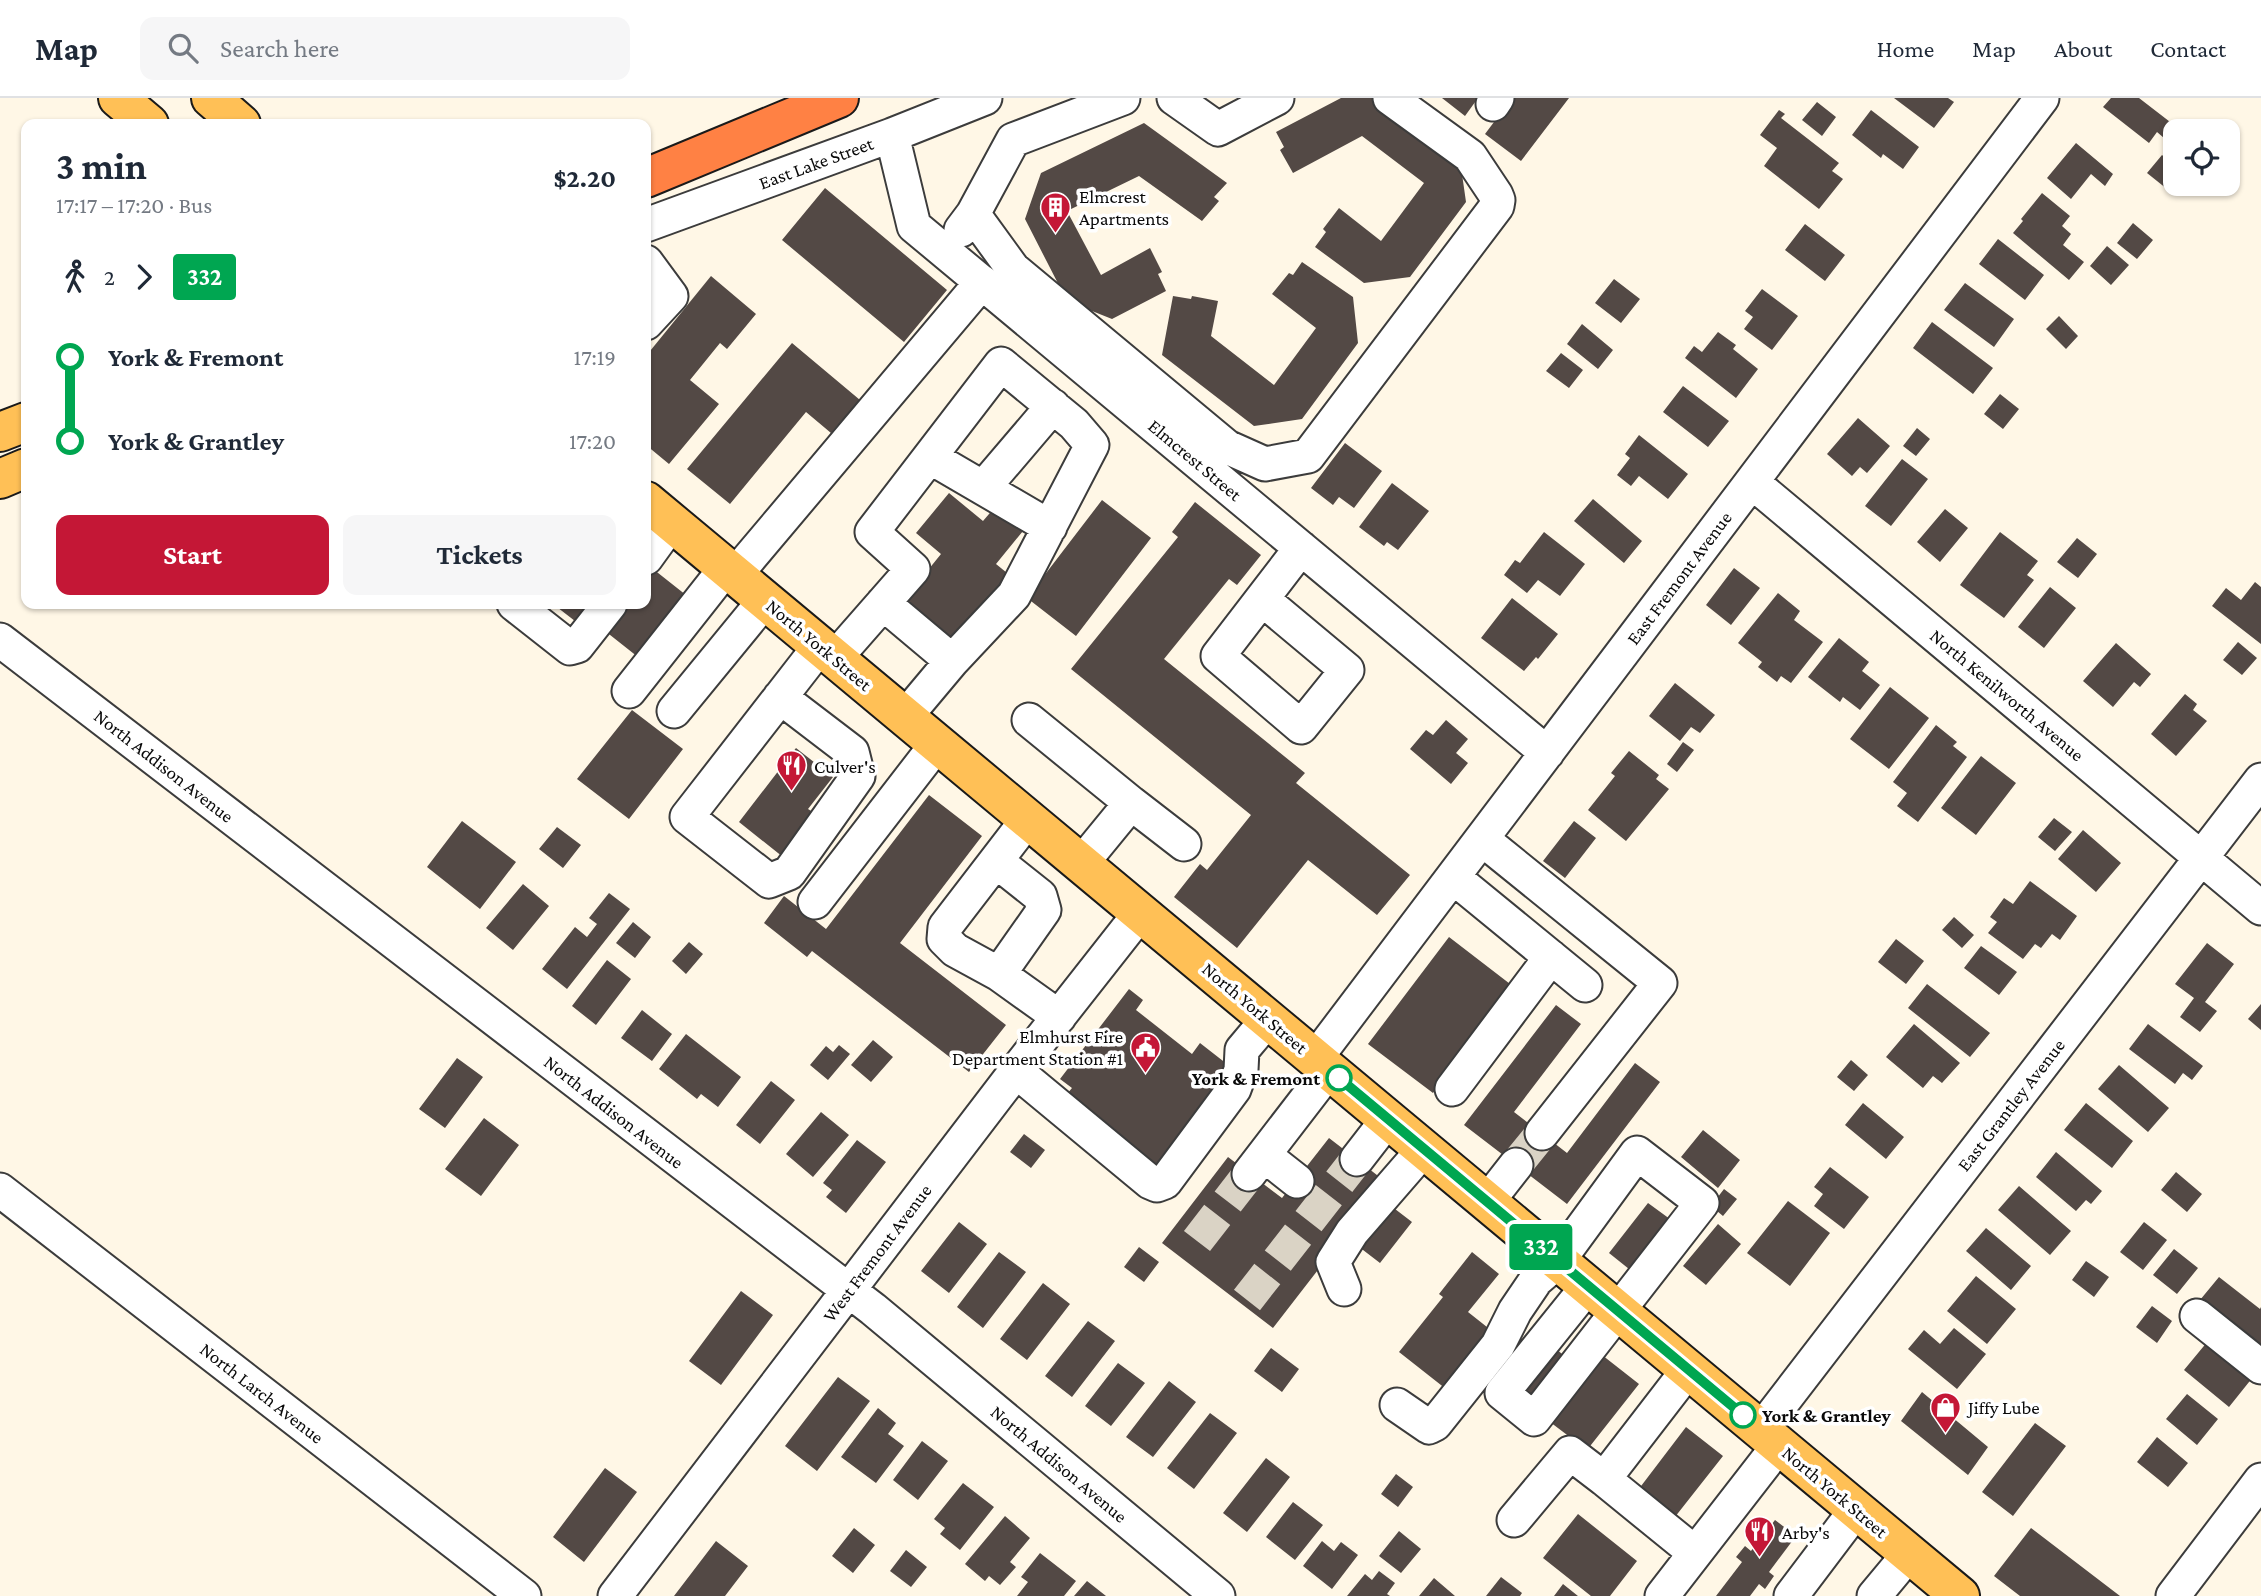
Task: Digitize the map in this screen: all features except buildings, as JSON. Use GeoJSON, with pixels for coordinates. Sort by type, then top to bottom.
{"type":"FeatureCollection","features":[{"type":"Feature","properties":{"kind":"highway"},"geometry":{"type":"LineString","coordinates":[[651,176],[839,98]]}},
{"type":"Feature","properties":{"kind":"main road"},"geometry":{"type":"LineString","coordinates":[[118,98],[143,119]]}},
{"type":"Feature","properties":{"kind":"main road"},"geometry":{"type":"LineString","coordinates":[[0,432],[21,424]]}},
{"type":"Feature","properties":{"kind":"main road"},"geometry":{"type":"LineString","coordinates":[[0,479],[21,470]]}},
{"type":"Feature","properties":{"kind":"main road","name":"North York Street"},"geometry":{"type":"LineString","coordinates":[[659,511],[1770,1437],[1909,1554],[1951,1593]]}},
{"type":"Feature","properties":{"kind":"street","name":"East Lake Street"},"geometry":{"type":"LineString","coordinates":[[651,223],[985,98]]}},
{"type":"Feature","properties":{"kind":"street"},"geometry":{"type":"LineString","coordinates":[[945,252],[973,214],[1013,140],[1124,98]]}},
{"type":"Feature","properties":{"kind":"street"},"geometry":{"type":"LineString","coordinates":[[1174,98],[1218,129],[1277,98]]}},
{"type":"Feature","properties":{"kind":"street"},"geometry":{"type":"LineString","coordinates":[[973,214],[1013,269],[1227,447],[1265,464],[1308,456],[1497,206],[1498,200],[1470,156],[1390,98]]}},
{"type":"Feature","properties":{"kind":"street","name":"East Fremont Avenue"},"geometry":{"type":"LineString","coordinates":[[1297,1181],[1257,1164],[1322,1064],[1453,877],[2042,98]]}},
{"type":"Feature","properties":{"kind":"street","name":"Elmcrest Street"},"geometry":{"type":"LineString","coordinates":[[892,135],[914,226],[1547,753]]}},
{"type":"Feature","properties":{"kind":"street"},"geometry":{"type":"LineString","coordinates":[[651,269],[671,296],[651,318]]}},
{"type":"Feature","properties":{"kind":"street"},"geometry":{"type":"LineString","coordinates":[[628,691],[982,282]]}},
{"type":"Feature","properties":{"kind":"street"},"geometry":{"type":"LineString","coordinates":[[780,697],[852,752],[858,776],[789,873],[769,881],[687,817],[780,697],[883,603],[913,569],[872,532],[1001,364],[1063,415],[1092,445],[1014,595],[952,661],[905,717]]}},
{"type":"Feature","properties":{"kind":"street"},"geometry":{"type":"LineString","coordinates":[[984,487],[1101,382]]}},
{"type":"Feature","properties":{"kind":"street"},"geometry":{"type":"LineString","coordinates":[[930,457],[1050,527]]}},
{"type":"Feature","properties":{"kind":"street"},"geometry":{"type":"LineString","coordinates":[[1250,506],[1265,464]]}},
{"type":"Feature","properties":{"kind":"street","name":"North Kenilworth Avenue"},"geometry":{"type":"LineString","coordinates":[[1752,482],[2261,908]]}},
{"type":"Feature","properties":{"kind":"street"},"geometry":{"type":"LineString","coordinates":[[651,540],[659,511]]}},
{"type":"Feature","properties":{"kind":"street"},"geometry":{"type":"LineString","coordinates":[[1262,599],[1301,548]]}},
{"type":"Feature","properties":{"kind":"street"},"geometry":{"type":"LineString","coordinates":[[674,711],[765,600]]}},
{"type":"Feature","properties":{"kind":"street"},"geometry":{"type":"LineString","coordinates":[[883,603],[952,661]]}},
{"type":"Feature","properties":{"kind":"street"},"geometry":{"type":"LineString","coordinates":[[520,609],[570,648],[578,646],[606,609]]}},
{"type":"Feature","properties":{"kind":"street","name":"North Addison Avenue"},"geometry":{"type":"LineString","coordinates":[[0,640],[873,1309],[1218,1596]]}},
{"type":"Feature","properties":{"kind":"street"},"geometry":{"type":"LineString","coordinates":[[1028,720],[1184,844]]}},
{"type":"Feature","properties":{"kind":"street"},"geometry":{"type":"LineString","coordinates":[[815,902],[937,744]]}},
{"type":"Feature","properties":{"kind":"street","name":"East Grantley Avenue"},"geometry":{"type":"LineString","coordinates":[[1662,1596],[1695,1553],[1770,1437],[2261,780]]}},
{"type":"Feature","properties":{"kind":"street"},"geometry":{"type":"LineString","coordinates":[[1081,864],[1131,803]]}},
{"type":"Feature","properties":{"kind":"street"},"geometry":{"type":"LineString","coordinates":[[1028,819],[945,927],[944,939],[955,950],[999,974],[1059,1017]]}},
{"type":"Feature","properties":{"kind":"street"},"geometry":{"type":"LineString","coordinates":[[1482,839],[1660,983],[1542,1133]]}},
{"type":"Feature","properties":{"kind":"street"},"geometry":{"type":"LineString","coordinates":[[996,860],[1040,896],[1044,910],[999,974]]}},
{"type":"Feature","properties":{"kind":"street"},"geometry":{"type":"LineString","coordinates":[[1453,877],[1585,985]]}},
{"type":"Feature","properties":{"kind":"street","name":"West Fremont Avenue"},"geometry":{"type":"LineString","coordinates":[[615,1596],[1141,912]]}},
{"type":"Feature","properties":{"kind":"street"},"geometry":{"type":"LineString","coordinates":[[1452,1090],[1551,957]]}},
{"type":"Feature","properties":{"kind":"street"},"geometry":{"type":"LineString","coordinates":[[1016,1072],[1157,1185],[1165,1182],[1234,1088],[1241,1070],[1242,1050],[1268,1019]]}},
{"type":"Feature","properties":{"kind":"street"},"geometry":{"type":"LineString","coordinates":[[1357,1159],[1388,1119]]}},
{"type":"Feature","properties":{"kind":"street"},"geometry":{"type":"LineString","coordinates":[[1345,1289],[1332,1262],[1352,1232],[1423,1149]]}},
{"type":"Feature","properties":{"kind":"street"},"geometry":{"type":"LineString","coordinates":[[1397,1405],[1429,1427],[1435,1424],[1498,1345],[1515,1311],[1536,1280],[1558,1261],[1637,1153],[1702,1203],[1603,1298]]}},
{"type":"Feature","properties":{"kind":"street"},"geometry":{"type":"LineString","coordinates":[[1487,1202],[1516,1165]]}},
{"type":"Feature","properties":{"kind":"street","name":"North Larch Avenue"},"geometry":{"type":"LineString","coordinates":[[0,1190],[524,1596]]}},
{"type":"Feature","properties":{"kind":"street"},"geometry":{"type":"LineString","coordinates":[[2197,1316],[2261,1367]]}},
{"type":"Feature","properties":{"kind":"street"},"geometry":{"type":"LineString","coordinates":[[1604,1479],[1688,1370]]}},
{"type":"Feature","properties":{"kind":"street"},"geometry":{"type":"LineString","coordinates":[[1514,1520],[1570,1452],[1695,1553]]}},
{"type":"Feature","properties":{"kind":"street"},"geometry":{"type":"LineString","coordinates":[[2173,1596],[2261,1480]]}},
{"type":"Feature","properties":{"kind":"street"},"geometry":{"type":"LineString","coordinates":[[1791,1596],[1856,1510]]}},
{"type":"Feature","properties":{"kind":"street"},"geometry":{"type":"LineString","coordinates":[[1874,1596],[1909,1554]]}},
{"type":"Feature","properties":{"kind":"street"},"geometry":{"type":"LineString","coordinates":[[1769,1596],[1791,1571],[1812,1568]]}},
{"type":"Feature","properties":{"kind":"tunnel"},"geometry":{"type":"LineString","coordinates":[[1516,1165],[1542,1133]]}},
{"type":"Feature","properties":{"kind":"tunnel"},"geometry":{"type":"LineString","coordinates":[[1247,1300],[1357,1159]]}},
{"type":"Feature","properties":{"kind":"tunnel"},"geometry":{"type":"LineString","coordinates":[[1197,1241],[1249,1174]]}},
{"type":"Feature","properties":{"kind":"bus line","name":"332"},"geometry":{"type":"LineString","coordinates":[[1339,1078],[1743,1415]]}},
{"type":"Feature","properties":{"kind":"place","name":"Elmcrest Apartments"},"geometry":{"type":"Point","coordinates":[1056,234]}},
{"type":"Feature","properties":{"kind":"place","name":"Culver's"},"geometry":{"type":"Point","coordinates":[791,793]}},
{"type":"Feature","properties":{"kind":"place","name":"Elmhurst Fire Department Station #1"},"geometry":{"type":"Point","coordinates":[1146,1074]}},
{"type":"Feature","properties":{"kind":"place","name":"York & Fremont"},"geometry":{"type":"Point","coordinates":[1339,1078]}},
{"type":"Feature","properties":{"kind":"place","name":"York & Grantley"},"geometry":{"type":"Point","coordinates":[1743,1415]}},
{"type":"Feature","properties":{"kind":"place","name":"Jiffy Lube"},"geometry":{"type":"Point","coordinates":[1945,1434]}},
{"type":"Feature","properties":{"kind":"place","name":"Arby's"},"geometry":{"type":"Point","coordinates":[1759,1559]}}]}
